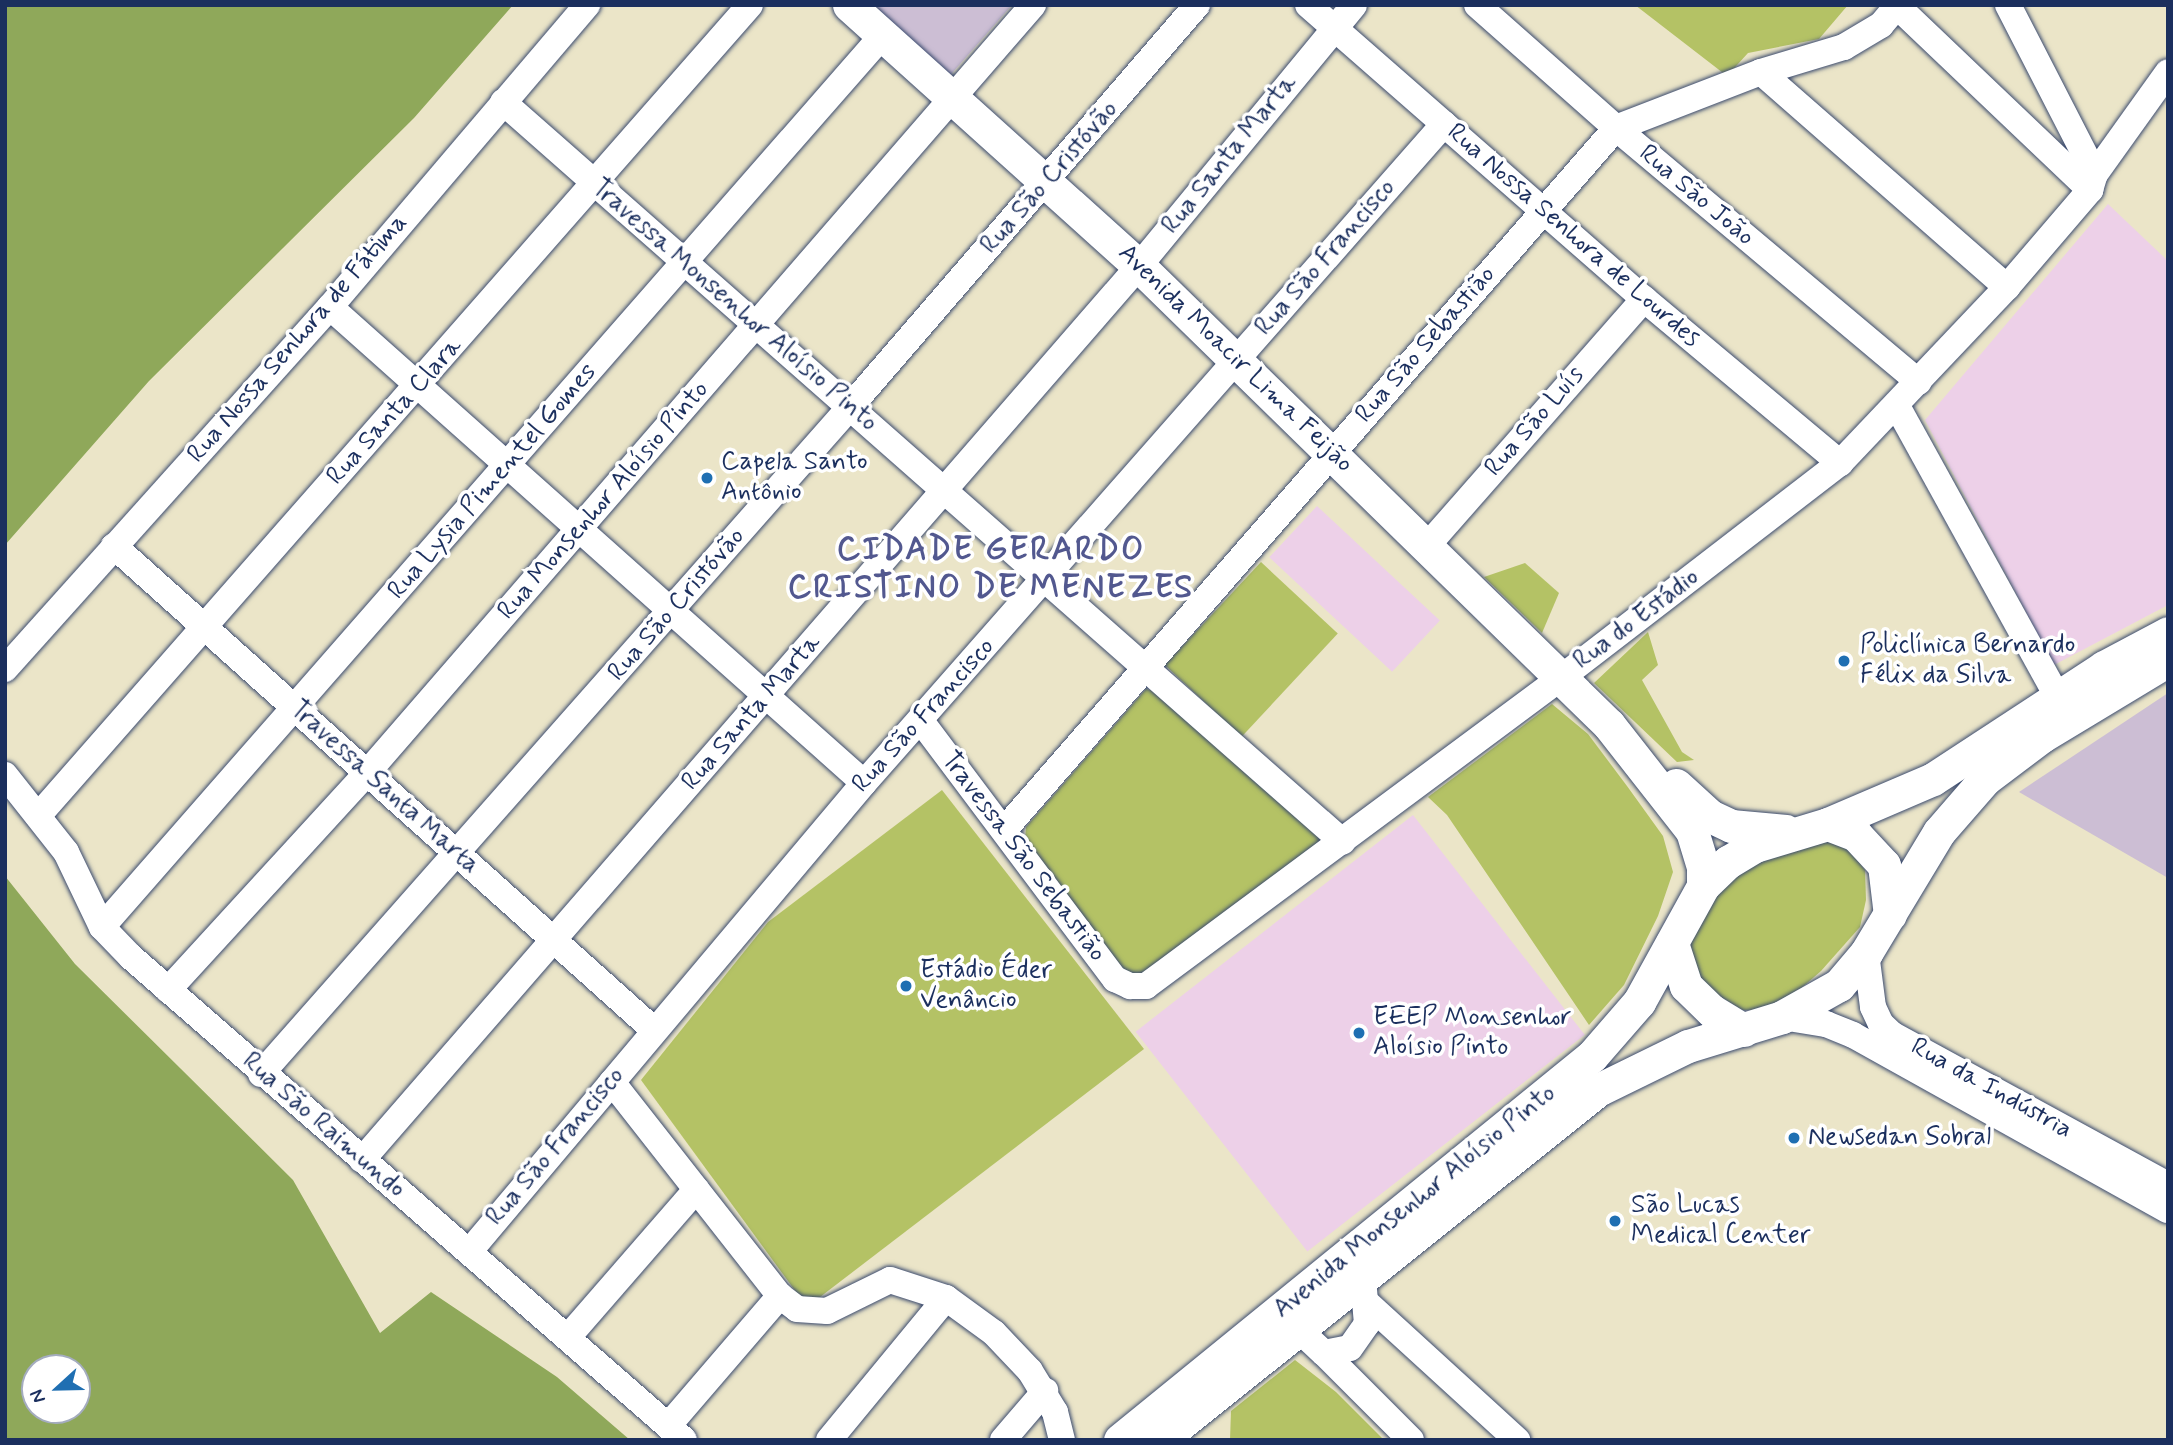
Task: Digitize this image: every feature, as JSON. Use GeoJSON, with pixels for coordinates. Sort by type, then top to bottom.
{"type":"FeatureCollection","features":[{"type":"Feature","properties":{"kind":"main road","name":"Avenida Moacir Lima Feijão"},"geometry":{"type":"LineString","coordinates":[[849,5],[1048,181],[1139,266],[1609,725]]}},
{"type":"Feature","properties":{"kind":"main road","name":"Avenida Monsenhor Aloísio Pinto"},"geometry":{"type":"LineString","coordinates":[[1120,1440],[1565,1080],[1622,1025],[1703,886],[1728,862],[1795,831],[1828,824],[1933,779],[2058,698],[2168,633]]}},
{"type":"Feature","properties":{"kind":"main road","name":"Avenida Monsenhor Aloísio Pinto"},"geometry":{"type":"LineString","coordinates":[[1160,1440],[1298,1329],[1364,1290],[1598,1090],[1688,1046],[1782,1017],[1839,985],[1866,953],[1938,832],[1985,779],[2053,729],[2168,660]]}},
{"type":"Feature","properties":{"kind":"main road"},"geometry":{"type":"LineString","coordinates":[[1609,725],[1710,816],[1755,831],[1795,831]]}},
{"type":"Feature","properties":{"kind":"main road"},"geometry":{"type":"LineString","coordinates":[[1609,725],[1692,831],[1703,866],[1703,886]]}},
{"type":"Feature","properties":{"kind":"main road"},"geometry":{"type":"LineString","coordinates":[[1828,824],[1856,835],[1884,865],[1890,915]]}},
{"type":"Feature","properties":{"kind":"main road"},"geometry":{"type":"LineString","coordinates":[[1672,943],[1686,986],[1712,1011],[1744,1030]]}},
{"type":"Feature","properties":{"kind":"street","name":"Rua Nossa Senhora de Fátima"},"geometry":{"type":"LineString","coordinates":[[5,668],[330,307],[587,5]]}},
{"type":"Feature","properties":{"kind":"street","name":"Rua Santa Clara"},"geometry":{"type":"LineString","coordinates":[[38,816],[419,386],[750,5]]}},
{"type":"Feature","properties":{"kind":"street","name":"Rua Monsenhor Aloísio Pinto"},"geometry":{"type":"LineString","coordinates":[[168,990],[367,773],[1033,5]]}},
{"type":"Feature","properties":{"kind":"street","name":"Rua São Cristóvão"},"geometry":{"type":"LineString","coordinates":[[261,1074],[459,854],[1048,181],[1197,5]]}},
{"type":"Feature","properties":{"kind":"street","name":"Rua Nossa Senhora de Lourdes"},"geometry":{"type":"LineString","coordinates":[[1308,5],[1644,299],[1840,463]]}},
{"type":"Feature","properties":{"kind":"street","name":"Rua Santa Marta"},"geometry":{"type":"LineString","coordinates":[[362,1160],[1139,266],[1354,5]]}},
{"type":"Feature","properties":{"kind":"street","name":"Rua São João"},"geometry":{"type":"LineString","coordinates":[[1477,5],[1616,128],[1919,382]]}},
{"type":"Feature","properties":{"kind":"street"},"geometry":{"type":"LineString","coordinates":[[2008,5],[2093,182]]}},
{"type":"Feature","properties":{"kind":"street","name":"Rua São Sebastião"},"geometry":{"type":"LineString","coordinates":[[1005,829],[1616,128],[1761,72],[1864,38],[1897,6]]}},
{"type":"Feature","properties":{"kind":"street"},"geometry":{"type":"LineString","coordinates":[[1897,6],[2093,182]]}},
{"type":"Feature","properties":{"kind":"street","name":"Rua Lysia Pimentel Gomes"},"geometry":{"type":"LineString","coordinates":[[102,927],[883,35]]}},
{"type":"Feature","properties":{"kind":"street"},"geometry":{"type":"LineString","coordinates":[[1761,72],[2007,287]]}},
{"type":"Feature","properties":{"kind":"street","name":"Rua do Estádio"},"geometry":{"type":"LineString","coordinates":[[1130,986],[1146,986],[1343,842],[1840,463],[1897,406],[2007,287],[2093,182],[2168,72]]}},
{"type":"Feature","properties":{"kind":"street","name":"Travessa Monsenhor Aloísio Pinto"},"geometry":{"type":"LineString","coordinates":[[503,102],[1343,842]]}},
{"type":"Feature","properties":{"kind":"street","name":"Rua São Francisco"},"geometry":{"type":"LineString","coordinates":[[468,1252],[864,783],[1444,124]]}},
{"type":"Feature","properties":{"kind":"street","name":"Rua São Luís"},"geometry":{"type":"LineString","coordinates":[[1427,545],[1644,299]]}},
{"type":"Feature","properties":{"kind":"street"},"geometry":{"type":"LineString","coordinates":[[330,307],[505,466],[864,783]]}},
{"type":"Feature","properties":{"kind":"street"},"geometry":{"type":"LineString","coordinates":[[1897,406],[2058,698]]}},
{"type":"Feature","properties":{"kind":"street","name":"Travessa Santa Marta"},"geometry":{"type":"LineString","coordinates":[[114,546],[459,854],[552,942],[654,1030]]}},
{"type":"Feature","properties":{"kind":"street","name":"Travessa São Sebastião"},"geometry":{"type":"LineString","coordinates":[[921,721],[1005,829],[1115,979],[1130,986]]}},
{"type":"Feature","properties":{"kind":"street","name":"Rua São Raimundo"},"geometry":{"type":"LineString","coordinates":[[5,775],[75,867],[102,927],[261,1074],[569,1336],[676,1433]]}},
{"type":"Feature","properties":{"kind":"street","name":"Rua da Indústria"},"geometry":{"type":"LineString","coordinates":[[1866,953],[1873,1007],[1881,1024],[1893,1035],[2168,1185]]}},
{"type":"Feature","properties":{"kind":"street","name":"Rua da Indústria"},"geometry":{"type":"LineString","coordinates":[[1782,1017],[1826,1024],[1853,1035],[2168,1210]]}},
{"type":"Feature","properties":{"kind":"street"},"geometry":{"type":"LineString","coordinates":[[612,1082],[780,1296],[797,1309],[827,1311],[890,1280],[946,1298],[994,1333],[1045,1391],[1062,1440]]}},
{"type":"Feature","properties":{"kind":"street"},"geometry":{"type":"LineString","coordinates":[[569,1336],[696,1190]]}},
{"type":"Feature","properties":{"kind":"street"},"geometry":{"type":"LineString","coordinates":[[1324,1353],[1342,1352],[1357,1342],[1367,1324],[1364,1290]]}},
{"type":"Feature","properties":{"kind":"street"},"geometry":{"type":"LineString","coordinates":[[1364,1290],[1517,1440]]}},
{"type":"Feature","properties":{"kind":"street"},"geometry":{"type":"LineString","coordinates":[[676,1433],[780,1296]]}},
{"type":"Feature","properties":{"kind":"street"},"geometry":{"type":"LineString","coordinates":[[829,1440],[946,1298]]}},
{"type":"Feature","properties":{"kind":"street"},"geometry":{"type":"LineString","coordinates":[[1298,1329],[1411,1440]]}},
{"type":"Feature","properties":{"kind":"street"},"geometry":{"type":"LineString","coordinates":[[1003,1440],[1045,1391]]}},
{"type":"Feature","properties":{"kind":"shaded area"},"geometry":{"type":"Polygon","coordinates":[[[861,5],[1012,5],[946,80],[861,5]]]}},
{"type":"Feature","properties":{"kind":"shaded area"},"geometry":{"type":"Polygon","coordinates":[[[2108,204],[2168,261],[2168,605],[2054,665],[1925,420],[2108,204]]]}},
{"type":"Feature","properties":{"kind":"shaded area"},"geometry":{"type":"Polygon","coordinates":[[[1317,506],[1440,621],[1392,672],[1269,557],[1317,506]]]}},
{"type":"Feature","properties":{"kind":"shaded area"},"geometry":{"type":"Polygon","coordinates":[[[2168,693],[2168,878],[2019,792],[2168,693]]]}},
{"type":"Feature","properties":{"kind":"shaded area","name":"EEEP Monsenhor Aloísio Pinto"},"geometry":{"type":"Polygon","coordinates":[[[1413,815],[1585,1035],[1307,1252],[1136,1032],[1413,815]]]}},
{"type":"Feature","properties":{"kind":"green space"},"geometry":{"type":"Polygon","coordinates":[[[5,5],[513,5],[414,118],[149,381],[5,545],[5,5]]]}},
{"type":"Feature","properties":{"kind":"green space"},"geometry":{"type":"Polygon","coordinates":[[[1635,5],[1848,5],[1819,39],[1748,53],[1727,76],[1635,5]]]}},
{"type":"Feature","properties":{"kind":"green space"},"geometry":{"type":"Polygon","coordinates":[[[1261,562],[1338,634],[1242,737],[1165,665],[1261,562]]]}},
{"type":"Feature","properties":{"kind":"green space"},"geometry":{"type":"Polygon","coordinates":[[[1525,563],[1559,593],[1542,633],[1484,577],[1525,563]]]}},
{"type":"Feature","properties":{"kind":"green space"},"geometry":{"type":"Polygon","coordinates":[[[1648,632],[1658,665],[1642,680],[1682,752],[1694,760],[1677,762],[1594,683],[1648,632]]]}},
{"type":"Feature","properties":{"kind":"green space"},"geometry":{"type":"Polygon","coordinates":[[[1146,689],[1158,692],[1324,837],[1317,850],[1150,977],[1123,975],[1025,841],[1026,827],[1146,689]]]}},
{"type":"Feature","properties":{"kind":"green space"},"geometry":{"type":"Polygon","coordinates":[[[1552,704],[1588,734],[1627,786],[1663,836],[1673,872],[1658,916],[1624,985],[1589,1025],[1447,815],[1428,797],[1552,704]]]}},
{"type":"Feature","properties":{"kind":"green space","name":"Estádio Éder Venâncio"},"geometry":{"type":"Polygon","coordinates":[[[942,790],[1144,1049],[807,1307],[641,1080],[768,922],[942,790]]]}},
{"type":"Feature","properties":{"kind":"green space"},"geometry":{"type":"Polygon","coordinates":[[[1842,840],[1865,870],[1866,900],[1860,927],[1821,971],[1784,1003],[1761,1010],[1742,1010],[1695,981],[1688,932],[1712,889],[1793,841],[1842,840]]]}},
{"type":"Feature","properties":{"kind":"green space"},"geometry":{"type":"Polygon","coordinates":[[[5,876],[75,964],[293,1180],[380,1333],[431,1292],[557,1377],[630,1440],[5,1440],[5,876]]]}},
{"type":"Feature","properties":{"kind":"green space"},"geometry":{"type":"Polygon","coordinates":[[[1295,1360],[1336,1392],[1384,1440],[1230,1440],[1231,1411],[1295,1360]]]}},
{"type":"Feature","properties":{"kind":"place","name":"Capela Santo Antônio"},"geometry":{"type":"Point","coordinates":[707,478]}},
{"type":"Feature","properties":{"kind":"place","name":"Policlínica Bernardo Félix da Silva"},"geometry":{"type":"Point","coordinates":[1844,661]}},
{"type":"Feature","properties":{"kind":"place","name":"Estádio Éder Venâncio"},"geometry":{"type":"Point","coordinates":[906,986]}},
{"type":"Feature","properties":{"kind":"place","name":"EEEP Monsenhor Aloísio Pinto"},"geometry":{"type":"Point","coordinates":[1359,1033]}},
{"type":"Feature","properties":{"kind":"place","name":"Newsedan Sobral"},"geometry":{"type":"Point","coordinates":[1794,1138]}},
{"type":"Feature","properties":{"kind":"place","name":"São Lucas Medical Center"},"geometry":{"type":"Point","coordinates":[1615,1221]}},
{"type":"Feature","properties":{"kind":"district","name":"CIDADE GERARDO CRISTINO DE MENEZES"},"geometry":{"type":"Point","coordinates":[991,570]}}]}
